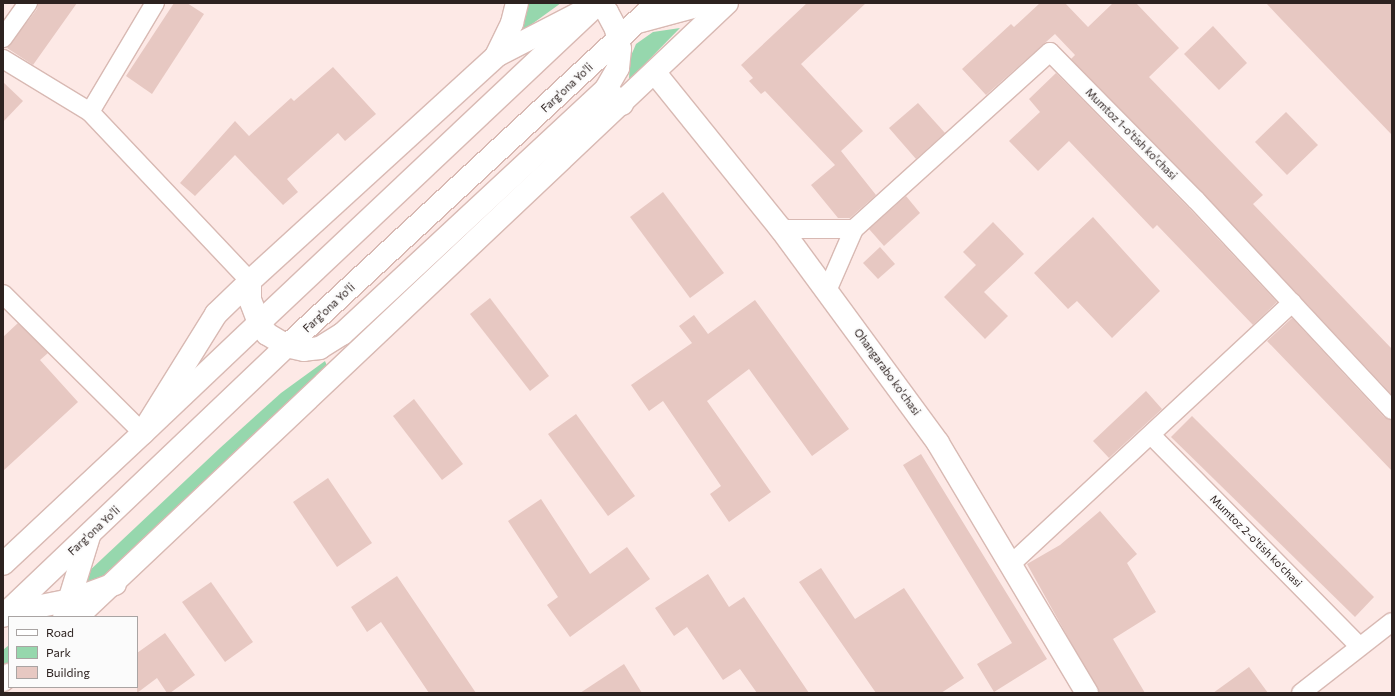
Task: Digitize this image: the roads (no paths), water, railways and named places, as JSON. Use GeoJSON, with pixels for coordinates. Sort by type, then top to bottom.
{"type":"FeatureCollection","features":[{"type":"Feature","properties":{"kind":"main road"},"geometry":{"type":"LineString","coordinates":[[496,56],[512,23],[517,3]]}},
{"type":"Feature","properties":{"kind":"main road"},"geometry":{"type":"LineString","coordinates":[[143,433],[216,314],[250,281],[496,56],[599,3]]}},
{"type":"Feature","properties":{"kind":"main road"},"geometry":{"type":"LineString","coordinates":[[250,281],[250,300],[259,323],[267,334],[287,346],[304,350],[320,348],[342,334],[606,89],[618,68],[620,39],[612,20],[599,3]]}},
{"type":"Feature","properties":{"kind":"main road"},"geometry":{"type":"LineString","coordinates":[[3,564],[599,3]]}},
{"type":"Feature","properties":{"kind":"main road","name":"Farg'ona Yo'li"},"geometry":{"type":"LineString","coordinates":[[4,615],[89,536],[287,346],[658,3]]}},
{"type":"Feature","properties":{"kind":"main road"},"geometry":{"type":"LineString","coordinates":[[636,23],[708,3]]}},
{"type":"Feature","properties":{"kind":"main road"},"geometry":{"type":"LineString","coordinates":[[4,615],[71,611],[115,584],[184,516],[622,104],[727,3]]}},
{"type":"Feature","properties":{"kind":"main road","name":"Ohangarabo ko'chasi"},"geometry":{"type":"LineString","coordinates":[[654,73],[681,103],[781,230],[938,442],[1087,693]]}},
{"type":"Feature","properties":{"kind":"main road"},"geometry":{"type":"LineString","coordinates":[[606,89],[622,104]]}},
{"type":"Feature","properties":{"kind":"main road"},"geometry":{"type":"LineString","coordinates":[[71,611],[89,536]]}},
{"type":"Feature","properties":{"kind":"street"},"geometry":{"type":"LineString","coordinates":[[3,38],[28,3]]}},
{"type":"Feature","properties":{"kind":"street"},"geometry":{"type":"LineString","coordinates":[[90,112],[155,3]]}},
{"type":"Feature","properties":{"kind":"street","name":"Mumtoz 1-o'tish ko'chasi"},"geometry":{"type":"LineString","coordinates":[[827,291],[854,229],[1050,52],[1201,205],[1392,410]]}},
{"type":"Feature","properties":{"kind":"street"},"geometry":{"type":"LineString","coordinates":[[3,59],[90,112],[250,281]]}},
{"type":"Feature","properties":{"kind":"street"},"geometry":{"type":"LineString","coordinates":[[781,230],[854,229]]}},
{"type":"Feature","properties":{"kind":"street"},"geometry":{"type":"LineString","coordinates":[[3,294],[143,433]]}},
{"type":"Feature","properties":{"kind":"street"},"geometry":{"type":"LineString","coordinates":[[1011,564],[1152,436],[1292,304]]}},
{"type":"Feature","properties":{"kind":"street","name":"Mumtoz 2-o'tish ko'chasi"},"geometry":{"type":"LineString","coordinates":[[1152,436],[1359,646]]}},
{"type":"Feature","properties":{"kind":"street"},"geometry":{"type":"LineString","coordinates":[[1311,691],[1359,646],[1392,622]]}}]}
